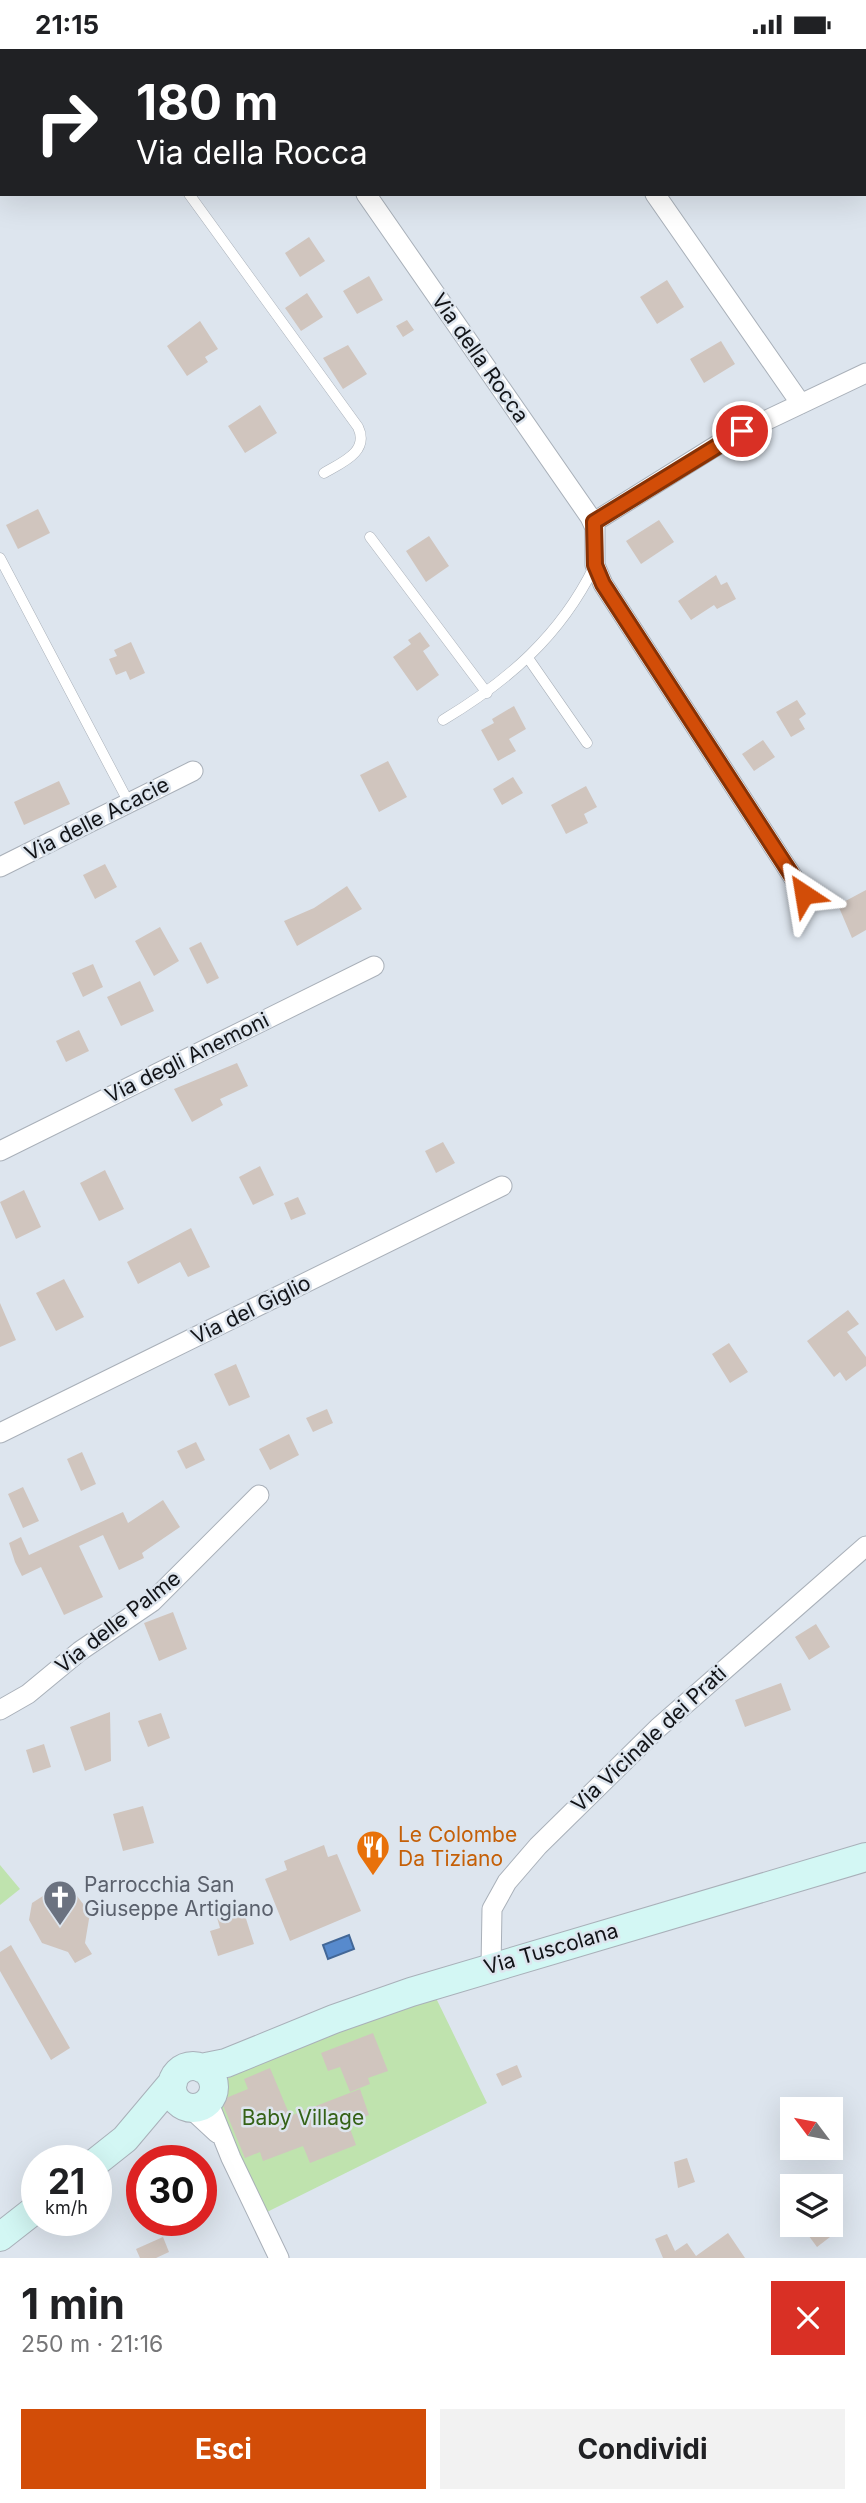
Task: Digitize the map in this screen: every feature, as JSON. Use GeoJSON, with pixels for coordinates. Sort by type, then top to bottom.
{"type":"FeatureCollection","features":[{"type":"Feature","properties":{"kind":"main road","name":"Via Tuscolana"},"geometry":{"type":"LineString","coordinates":[[112,2150],[203,2092],[242,2056],[368,2007],[491,1967],[866,1857]]}},
{"type":"Feature","properties":{"kind":"main road","name":"Via Tuscolana"},"geometry":{"type":"LineString","coordinates":[[125,2140],[176,2075],[187,2067],[203,2092]]}},
{"type":"Feature","properties":{"kind":"main road"},"geometry":{"type":"LineString","coordinates":[[0,2237],[21,2221]]}},
{"type":"Feature","properties":{"kind":"street","name":"Via della Rocca"},"geometry":{"type":"LineString","coordinates":[[367,196],[594,522]]}},
{"type":"Feature","properties":{"kind":"street"},"geometry":{"type":"LineString","coordinates":[[656,196],[801,404]]}},
{"type":"Feature","properties":{"kind":"street"},"geometry":{"type":"LineString","coordinates":[[804,894],[603,584],[595,565],[594,522],[727,439],[866,373]]}},
{"type":"Feature","properties":{"kind":"street","name":"Via delle Acacie"},"geometry":{"type":"LineString","coordinates":[[4,862],[193,771]]}},
{"type":"Feature","properties":{"kind":"street","name":"Via degli Anemoni"},"geometry":{"type":"LineString","coordinates":[[0,1151],[374,966]]}},
{"type":"Feature","properties":{"kind":"street","name":"Via del Giglio"},"geometry":{"type":"LineString","coordinates":[[0,1433],[502,1186]]}},
{"type":"Feature","properties":{"kind":"street","name":"Via delle Palme"},"geometry":{"type":"LineString","coordinates":[[0,1710],[28,1694],[80,1651],[152,1602],[259,1496]]}},
{"type":"Feature","properties":{"kind":"street","name":"Via Vicinale dei Prati"},"geometry":{"type":"LineString","coordinates":[[491,1967],[490,1928],[495,1901],[507,1882],[538,1846],[658,1728],[866,1546]]}},
{"type":"Feature","properties":{"kind":"street"},"geometry":{"type":"LineString","coordinates":[[203,2092],[279,2258]]}},
{"type":"Feature","properties":{"kind":"lane"},"geometry":{"type":"LineString","coordinates":[[190,196],[358,427],[361,438],[358,450],[324,473]]}},
{"type":"Feature","properties":{"kind":"lane"},"geometry":{"type":"LineString","coordinates":[[370,537],[486,693]]}},
{"type":"Feature","properties":{"kind":"lane"},"geometry":{"type":"LineString","coordinates":[[0,558],[129,803]]}},
{"type":"Feature","properties":{"kind":"lane"},"geometry":{"type":"LineString","coordinates":[[443,720],[486,693],[528,658],[567,616],[595,565]]}},
{"type":"Feature","properties":{"kind":"lane"},"geometry":{"type":"LineString","coordinates":[[528,658],[587,743]]}},
{"type":"Feature","properties":{"kind":"green space"},"geometry":{"type":"Polygon","coordinates":[[[0,1865],[20,1889],[0,1905],[0,1865]]]}},
{"type":"Feature","properties":{"kind":"green space","name":"Baby Village"},"geometry":{"type":"Polygon","coordinates":[[[436,1998],[487,2103],[265,2213],[212,2089],[249,2064],[436,1998]]]}},
{"type":"Feature","properties":{"kind":"water"},"geometry":{"type":"Polygon","coordinates":[[[349,1935],[354,1949],[328,1959],[323,1945],[349,1935]]]}},
{"type":"Feature","properties":{"kind":"building"},"geometry":{"type":"Polygon","coordinates":[[[309,237],[325,261],[300,277],[285,253],[309,237]]]}},
{"type":"Feature","properties":{"kind":"building"},"geometry":{"type":"Polygon","coordinates":[[[369,276],[383,300],[357,314],[343,291],[369,276]]]}},
{"type":"Feature","properties":{"kind":"building"},"geometry":{"type":"Polygon","coordinates":[[[667,280],[684,307],[657,324],[640,297],[667,280]]]}},
{"type":"Feature","properties":{"kind":"building"},"geometry":{"type":"Polygon","coordinates":[[[307,293],[323,317],[301,331],[285,308],[307,293]]]}},
{"type":"Feature","properties":{"kind":"building"},"geometry":{"type":"Polygon","coordinates":[[[407,320],[414,330],[403,337],[396,326],[407,320]]]}},
{"type":"Feature","properties":{"kind":"building"},"geometry":{"type":"Polygon","coordinates":[[[200,321],[218,349],[205,357],[208,362],[187,376],[167,346],[200,321]]]}},
{"type":"Feature","properties":{"kind":"building"},"geometry":{"type":"Polygon","coordinates":[[[721,341],[735,364],[704,383],[690,359],[721,341]]]}},
{"type":"Feature","properties":{"kind":"building"},"geometry":{"type":"Polygon","coordinates":[[[348,345],[367,374],[343,389],[323,358],[348,345]]]}},
{"type":"Feature","properties":{"kind":"building"},"geometry":{"type":"Polygon","coordinates":[[[260,405],[277,433],[245,453],[228,426],[260,405]]]}},
{"type":"Feature","properties":{"kind":"building"},"geometry":{"type":"Polygon","coordinates":[[[38,509],[50,533],[18,549],[6,525],[38,509]]]}},
{"type":"Feature","properties":{"kind":"building"},"geometry":{"type":"Polygon","coordinates":[[[659,520],[674,542],[641,564],[626,541],[659,520]]]}},
{"type":"Feature","properties":{"kind":"building"},"geometry":{"type":"Polygon","coordinates":[[[429,536],[449,566],[426,582],[406,551],[429,536]]]}},
{"type":"Feature","properties":{"kind":"building"},"geometry":{"type":"Polygon","coordinates":[[[716,575],[721,585],[727,582],[736,599],[717,609],[714,605],[691,620],[678,601],[716,575]]]}},
{"type":"Feature","properties":{"kind":"building"},"geometry":{"type":"Polygon","coordinates":[[[420,632],[430,646],[423,651],[439,675],[417,691],[393,657],[411,644],[408,640],[420,632]]]}},
{"type":"Feature","properties":{"kind":"building"},"geometry":{"type":"Polygon","coordinates":[[[131,642],[145,673],[130,680],[126,671],[116,675],[109,659],[117,656],[114,650],[131,642]]]}},
{"type":"Feature","properties":{"kind":"building"},"geometry":{"type":"Polygon","coordinates":[[[797,700],[806,714],[799,719],[805,729],[791,737],[776,712],[797,700]]]}},
{"type":"Feature","properties":{"kind":"building"},"geometry":{"type":"Polygon","coordinates":[[[514,706],[526,729],[509,739],[516,751],[498,761],[481,730],[494,723],[492,719],[514,706]]]}},
{"type":"Feature","properties":{"kind":"building"},"geometry":{"type":"Polygon","coordinates":[[[763,740],[775,757],[754,771],[742,754],[763,740]]]}},
{"type":"Feature","properties":{"kind":"building"},"geometry":{"type":"Polygon","coordinates":[[[388,761],[407,797],[379,812],[360,775],[388,761]]]}},
{"type":"Feature","properties":{"kind":"building"},"geometry":{"type":"Polygon","coordinates":[[[513,777],[523,793],[502,805],[493,789],[513,777]]]}},
{"type":"Feature","properties":{"kind":"building"},"geometry":{"type":"Polygon","coordinates":[[[59,781],[70,804],[24,825],[14,802],[59,781]]]}},
{"type":"Feature","properties":{"kind":"building"},"geometry":{"type":"Polygon","coordinates":[[[586,786],[597,807],[584,814],[588,823],[566,834],[551,805],[586,786]]]}},
{"type":"Feature","properties":{"kind":"building"},"geometry":{"type":"Polygon","coordinates":[[[105,864],[117,887],[95,899],[83,875],[105,864]]]}},
{"type":"Feature","properties":{"kind":"building"},"geometry":{"type":"Polygon","coordinates":[[[347,886],[362,909],[297,946],[284,921],[314,908],[347,886]]]}},
{"type":"Feature","properties":{"kind":"building"},"geometry":{"type":"Polygon","coordinates":[[[866,890],[866,930],[852,938],[838,905],[866,890]]]}},
{"type":"Feature","properties":{"kind":"building"},"geometry":{"type":"Polygon","coordinates":[[[160,927],[179,961],[154,976],[135,941],[160,927]]]}},
{"type":"Feature","properties":{"kind":"building"},"geometry":{"type":"Polygon","coordinates":[[[201,942],[219,978],[207,984],[189,948],[201,942]]]}},
{"type":"Feature","properties":{"kind":"building"},"geometry":{"type":"Polygon","coordinates":[[[93,964],[103,987],[83,997],[72,973],[93,964]]]}},
{"type":"Feature","properties":{"kind":"building"},"geometry":{"type":"Polygon","coordinates":[[[140,981],[154,1011],[121,1026],[107,997],[140,981]]]}},
{"type":"Feature","properties":{"kind":"building"},"geometry":{"type":"Polygon","coordinates":[[[79,1030],[89,1051],[66,1062],[56,1041],[79,1030]]]}},
{"type":"Feature","properties":{"kind":"building"},"geometry":{"type":"Polygon","coordinates":[[[237,1063],[248,1086],[220,1099],[223,1105],[192,1122],[174,1089],[237,1063]]]}},
{"type":"Feature","properties":{"kind":"building"},"geometry":{"type":"Polygon","coordinates":[[[443,1142],[455,1163],[436,1173],[425,1151],[443,1142]]]}},
{"type":"Feature","properties":{"kind":"building"},"geometry":{"type":"Polygon","coordinates":[[[260,1166],[274,1195],[253,1205],[239,1177],[260,1166]]]}},
{"type":"Feature","properties":{"kind":"building"},"geometry":{"type":"Polygon","coordinates":[[[105,1170],[124,1209],[99,1221],[80,1183],[105,1170]]]}},
{"type":"Feature","properties":{"kind":"building"},"geometry":{"type":"Polygon","coordinates":[[[24,1190],[41,1227],[16,1239],[0,1202],[24,1190]]]}},
{"type":"Feature","properties":{"kind":"building"},"geometry":{"type":"Polygon","coordinates":[[[298,1197],[306,1214],[291,1220],[284,1203],[298,1197]]]}},
{"type":"Feature","properties":{"kind":"building"},"geometry":{"type":"Polygon","coordinates":[[[191,1228],[210,1267],[188,1277],[180,1262],[138,1284],[127,1262],[191,1228]]]}},
{"type":"Feature","properties":{"kind":"building"},"geometry":{"type":"Polygon","coordinates":[[[64,1279],[84,1317],[56,1331],[36,1293],[64,1279]]]}},
{"type":"Feature","properties":{"kind":"building"},"geometry":{"type":"Polygon","coordinates":[[[0,1303],[16,1340],[0,1347],[0,1303]]]}},
{"type":"Feature","properties":{"kind":"building"},"geometry":{"type":"Polygon","coordinates":[[[848,1310],[859,1324],[847,1332],[866,1357],[866,1366],[846,1381],[840,1372],[834,1377],[807,1341],[848,1310]]]}},
{"type":"Feature","properties":{"kind":"building"},"geometry":{"type":"Polygon","coordinates":[[[729,1343],[748,1372],[730,1383],[712,1354],[729,1343]]]}},
{"type":"Feature","properties":{"kind":"building"},"geometry":{"type":"Polygon","coordinates":[[[236,1364],[250,1397],[229,1406],[214,1374],[236,1364]]]}},
{"type":"Feature","properties":{"kind":"building"},"geometry":{"type":"Polygon","coordinates":[[[327,1409],[333,1423],[313,1432],[306,1418],[327,1409]]]}},
{"type":"Feature","properties":{"kind":"building"},"geometry":{"type":"Polygon","coordinates":[[[289,1434],[299,1455],[270,1470],[259,1449],[289,1434]]]}},
{"type":"Feature","properties":{"kind":"building"},"geometry":{"type":"Polygon","coordinates":[[[196,1442],[205,1460],[186,1469],[177,1451],[196,1442]]]}},
{"type":"Feature","properties":{"kind":"building"},"geometry":{"type":"Polygon","coordinates":[[[82,1452],[96,1484],[81,1491],[67,1459],[82,1452]]]}},
{"type":"Feature","properties":{"kind":"building"},"geometry":{"type":"Polygon","coordinates":[[[23,1487],[39,1521],[23,1528],[8,1494],[23,1487]]]}},
{"type":"Feature","properties":{"kind":"building"},"geometry":{"type":"Polygon","coordinates":[[[163,1500],[180,1527],[142,1553],[144,1558],[119,1570],[103,1535],[79,1546],[103,1597],[64,1615],[41,1567],[22,1576],[15,1562],[9,1543],[21,1537],[29,1555],[123,1512],[128,1523],[163,1500]]]}},
{"type":"Feature","properties":{"kind":"building"},"geometry":{"type":"Polygon","coordinates":[[[173,1612],[187,1649],[159,1661],[144,1623],[173,1612]]]}},
{"type":"Feature","properties":{"kind":"building"},"geometry":{"type":"Polygon","coordinates":[[[816,1624],[830,1647],[809,1660],[795,1637],[816,1624]]]}},
{"type":"Feature","properties":{"kind":"building"},"geometry":{"type":"Polygon","coordinates":[[[781,1683],[791,1710],[745,1727],[735,1700],[781,1683]]]}},
{"type":"Feature","properties":{"kind":"building"},"geometry":{"type":"Polygon","coordinates":[[[110,1712],[111,1761],[85,1771],[70,1727],[110,1712]]]}},
{"type":"Feature","properties":{"kind":"building"},"geometry":{"type":"Polygon","coordinates":[[[161,1713],[170,1738],[148,1747],[138,1721],[161,1713]]]}},
{"type":"Feature","properties":{"kind":"building"},"geometry":{"type":"Polygon","coordinates":[[[44,1744],[51,1767],[33,1773],[26,1750],[44,1744]]]}},
{"type":"Feature","properties":{"kind":"building"},"geometry":{"type":"Polygon","coordinates":[[[143,1806],[154,1843],[123,1851],[113,1814],[143,1806]]]}},
{"type":"Feature","properties":{"kind":"building"},"geometry":{"type":"Polygon","coordinates":[[[324,1845],[328,1857],[337,1854],[361,1911],[290,1941],[265,1879],[287,1870],[284,1861],[324,1845]]]}},
{"type":"Feature","properties":{"kind":"building","name":"Parrocchia San Giuseppe Artigiano"},"geometry":{"type":"Polygon","coordinates":[[[57,1887],[74,1892],[90,1913],[85,1943],[92,1954],[75,1963],[68,1952],[42,1943],[29,1920],[32,1903],[57,1887]]]}},
{"type":"Feature","properties":{"kind":"building"},"geometry":{"type":"Polygon","coordinates":[[[242,1906],[254,1944],[218,1956],[210,1931],[220,1928],[216,1914],[242,1906]]]}},
{"type":"Feature","properties":{"kind":"building"},"geometry":{"type":"Polygon","coordinates":[[[11,1945],[70,2048],[51,2060],[0,1971],[0,1952],[11,1945]]]}},
{"type":"Feature","properties":{"kind":"building"},"geometry":{"type":"Polygon","coordinates":[[[373,2033],[388,2071],[368,2078],[370,2084],[350,2092],[340,2067],[328,2071],[321,2053],[373,2033]]]}},
{"type":"Feature","properties":{"kind":"building"},"geometry":{"type":"Polygon","coordinates":[[[517,2065],[522,2077],[502,2086],[496,2074],[517,2065]]]}},
{"type":"Feature","properties":{"kind":"building"},"geometry":{"type":"Polygon","coordinates":[[[270,2068],[290,2116],[360,2089],[369,2115],[348,2123],[356,2145],[310,2163],[303,2146],[263,2161],[260,2152],[245,2158],[221,2100],[248,2089],[244,2079],[270,2068]]]}},
{"type":"Feature","properties":{"kind":"building"},"geometry":{"type":"Polygon","coordinates":[[[687,2158],[695,2182],[678,2188],[674,2162],[687,2158]]]}},
{"type":"Feature","properties":{"kind":"building"},"geometry":{"type":"Polygon","coordinates":[[[728,2233],[745,2258],[663,2258],[655,2239],[667,2234],[675,2251],[687,2243],[696,2256],[728,2233]]]}},
{"type":"Feature","properties":{"kind":"building"},"geometry":{"type":"Polygon","coordinates":[[[163,2237],[169,2252],[156,2258],[140,2258],[136,2249],[163,2237]]]}},
{"type":"Feature","properties":{"kind":"building"},"geometry":{"type":"Polygon","coordinates":[[[810,2237],[830,2237],[817,2247],[810,2237]]]}},
{"type":"Feature","properties":{"kind":"place","name":"Le Colombe Da Tiziano"},"geometry":{"type":"Point","coordinates":[373,1877]}},
{"type":"Feature","properties":{"kind":"place","name":"Parrocchia San Giuseppe Artigiano"},"geometry":{"type":"Point","coordinates":[60,1927]}},
{"type":"Feature","properties":{"kind":"route"},"geometry":{"type":"LineString","coordinates":[[742,431],[594,522],[594,559],[603,584],[804,894]]}}]}
